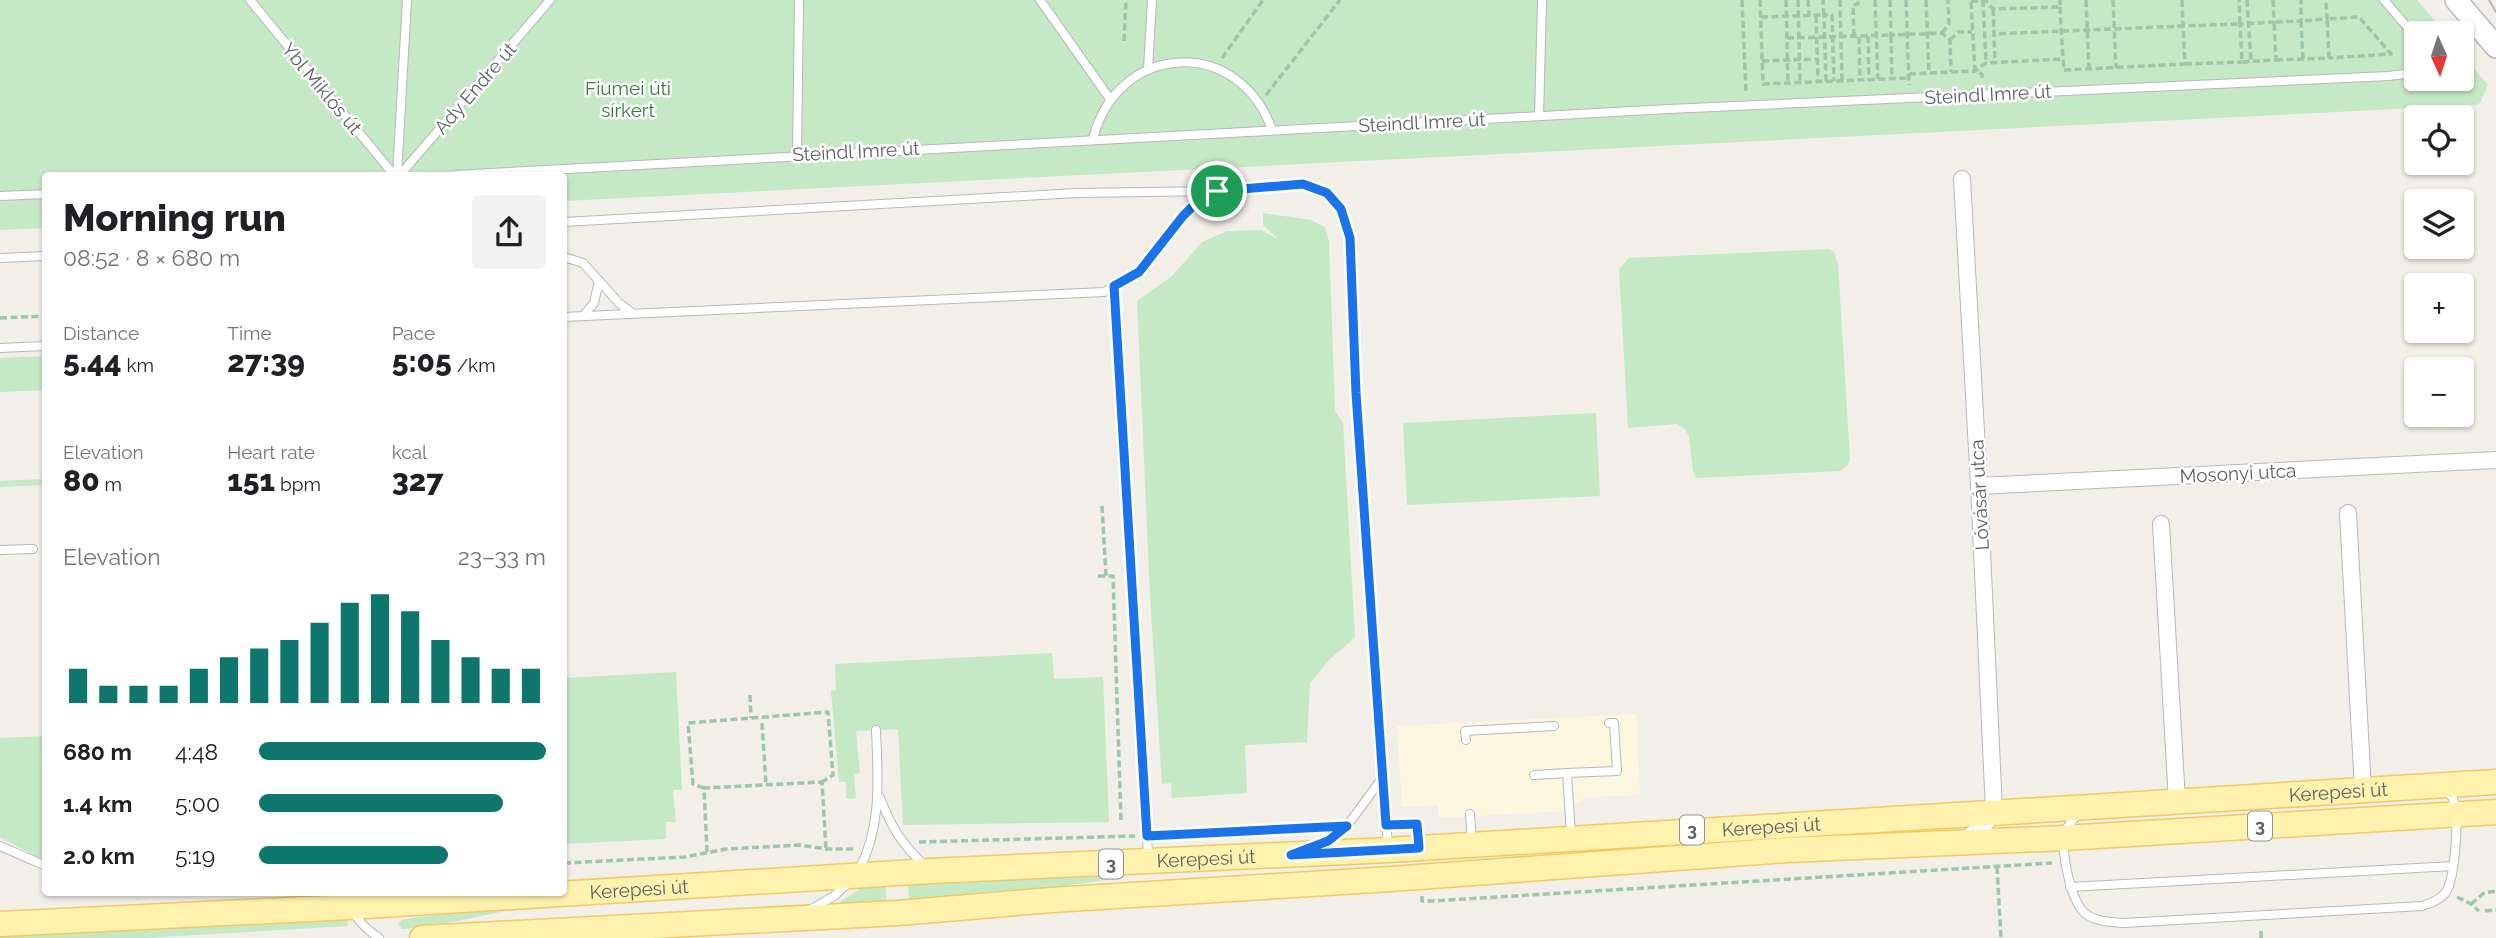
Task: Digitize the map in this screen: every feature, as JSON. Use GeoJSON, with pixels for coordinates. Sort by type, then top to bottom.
{"type":"FeatureCollection","features":[{"type":"Feature","properties":{"kind":"main road"},"geometry":{"type":"LineString","coordinates":[[2456,0],[2496,47]]}},
{"type":"Feature","properties":{"kind":"main road","name":"Kerepesi út"},"geometry":{"type":"LineString","coordinates":[[567,889],[1388,850],[2496,782]]}},
{"type":"Feature","properties":{"kind":"main road","name":"Kerepesi út"},"geometry":{"type":"LineString","coordinates":[[422,938],[898,913],[1788,850],[1963,841],[2065,849],[2456,813],[2496,812]]}},
{"type":"Feature","properties":{"kind":"main road","name":"Kerepesi út"},"geometry":{"type":"LineString","coordinates":[[0,924],[428,896]]}},
{"type":"Feature","properties":{"kind":"street","name":"Lóvásár utca"},"geometry":{"type":"LineString","coordinates":[[1962,179],[1994,811]]}},
{"type":"Feature","properties":{"kind":"street","name":"Mosonyi utca"},"geometry":{"type":"LineString","coordinates":[[1979,486],[2496,460]]}},
{"type":"Feature","properties":{"kind":"street"},"geometry":{"type":"LineString","coordinates":[[2348,513],[2363,790]]}},
{"type":"Feature","properties":{"kind":"street"},"geometry":{"type":"LineString","coordinates":[[2161,524],[2177,801]]}},
{"type":"Feature","properties":{"kind":"street"},"geometry":{"type":"LineString","coordinates":[[1963,841],[1983,827],[1994,811]]}},
{"type":"Feature","properties":{"kind":"lane","name":"Ybl Miklós út"},"geometry":{"type":"LineString","coordinates":[[250,0],[394,172]]}},
{"type":"Feature","properties":{"kind":"lane"},"geometry":{"type":"LineString","coordinates":[[397,172],[407,0]]}},
{"type":"Feature","properties":{"kind":"lane","name":"Ady Endre út"},"geometry":{"type":"LineString","coordinates":[[400,172],[550,0]]}},
{"type":"Feature","properties":{"kind":"lane"},"geometry":{"type":"LineString","coordinates":[[797,154],[799,0]]}},
{"type":"Feature","properties":{"kind":"lane"},"geometry":{"type":"LineString","coordinates":[[1040,0],[1110,99]]}},
{"type":"Feature","properties":{"kind":"lane"},"geometry":{"type":"LineString","coordinates":[[1148,69],[1152,0]]}},
{"type":"Feature","properties":{"kind":"lane"},"geometry":{"type":"LineString","coordinates":[[1539,116],[1542,0]]}},
{"type":"Feature","properties":{"kind":"lane"},"geometry":{"type":"LineString","coordinates":[[2384,0],[2404,23]]}},
{"type":"Feature","properties":{"kind":"lane"},"geometry":{"type":"LineString","coordinates":[[1093,139],[1102,111],[1127,82],[1148,69],[1174,62],[1202,64],[1241,82],[1260,103],[1272,130]]}},
{"type":"Feature","properties":{"kind":"lane","name":"Steindl Imre út"},"geometry":{"type":"LineString","coordinates":[[505,172],[797,154],[2404,74]]}},
{"type":"Feature","properties":{"kind":"lane"},"geometry":{"type":"LineString","coordinates":[[567,222],[1057,194],[1217,191],[1303,184],[1327,193],[1341,209],[1350,238],[1356,393],[1388,850]]}},
{"type":"Feature","properties":{"kind":"lane"},"geometry":{"type":"LineString","coordinates":[[567,317],[1104,292],[1139,272],[1183,216],[1198,201],[1217,191]]}},
{"type":"Feature","properties":{"kind":"lane"},"geometry":{"type":"LineString","coordinates":[[0,195],[42,194]]}},
{"type":"Feature","properties":{"kind":"lane"},"geometry":{"type":"LineString","coordinates":[[0,258],[42,256]]}},
{"type":"Feature","properties":{"kind":"lane"},"geometry":{"type":"LineString","coordinates":[[567,258],[583,263],[619,303],[632,313]]}},
{"type":"Feature","properties":{"kind":"lane"},"geometry":{"type":"LineString","coordinates":[[583,316],[594,303],[599,281]]}},
{"type":"Feature","properties":{"kind":"lane"},"geometry":{"type":"LineString","coordinates":[[0,348],[42,346]]}},
{"type":"Feature","properties":{"kind":"lane"},"geometry":{"type":"LineString","coordinates":[[0,550],[33,550]]}},
{"type":"Feature","properties":{"kind":"lane"},"geometry":{"type":"LineString","coordinates":[[1534,775],[1617,771],[1612,723]]}},
{"type":"Feature","properties":{"kind":"lane"},"geometry":{"type":"LineString","coordinates":[[1466,740],[1465,730],[1554,726]]}},
{"type":"Feature","properties":{"kind":"lane"},"geometry":{"type":"LineString","coordinates":[[796,918],[834,896],[856,875],[870,849],[879,796],[876,730]]}},
{"type":"Feature","properties":{"kind":"lane"},"geometry":{"type":"LineString","coordinates":[[1143,734],[1148,862]]}},
{"type":"Feature","properties":{"kind":"lane"},"geometry":{"type":"LineString","coordinates":[[1567,773],[1572,838]]}},
{"type":"Feature","properties":{"kind":"lane"},"geometry":{"type":"LineString","coordinates":[[1291,855],[1328,841],[1347,826],[1383,778]]}},
{"type":"Feature","properties":{"kind":"lane"},"geometry":{"type":"LineString","coordinates":[[2097,805],[2073,818],[2065,849],[2070,887],[2078,906],[2097,919],[2123,923],[2422,906],[2446,892],[2453,866],[2456,813],[2453,798],[2439,785]]}},
{"type":"Feature","properties":{"kind":"lane"},"geometry":{"type":"LineString","coordinates":[[879,796],[891,827],[904,847],[930,871]]}},
{"type":"Feature","properties":{"kind":"lane"},"geometry":{"type":"LineString","coordinates":[[1470,814],[1472,844]]}},
{"type":"Feature","properties":{"kind":"lane"},"geometry":{"type":"LineString","coordinates":[[0,846],[42,864]]}},
{"type":"Feature","properties":{"kind":"lane"},"geometry":{"type":"LineString","coordinates":[[2070,887],[2453,866]]}},
{"type":"Feature","properties":{"kind":"lane"},"geometry":{"type":"LineString","coordinates":[[347,900],[365,928],[380,938]]}},
{"type":"Feature","properties":{"kind":"path"},"geometry":{"type":"LineString","coordinates":[[1124,41],[1126,0]]}},
{"type":"Feature","properties":{"kind":"path"},"geometry":{"type":"LineString","coordinates":[[1215,68],[1263,0]]}},
{"type":"Feature","properties":{"kind":"path"},"geometry":{"type":"LineString","coordinates":[[1260,103],[1340,0]]}},
{"type":"Feature","properties":{"kind":"path"},"geometry":{"type":"LineString","coordinates":[[1742,0],[1747,105]]}},
{"type":"Feature","properties":{"kind":"path"},"geometry":{"type":"LineString","coordinates":[[1760,0],[1763,84],[1892,79],[1929,73],[1975,71],[1982,74],[1983,94]]}},
{"type":"Feature","properties":{"kind":"path"},"geometry":{"type":"LineString","coordinates":[[1786,0],[1788,83]]}},
{"type":"Feature","properties":{"kind":"path"},"geometry":{"type":"LineString","coordinates":[[1798,0],[1800,82]]}},
{"type":"Feature","properties":{"kind":"path"},"geometry":{"type":"LineString","coordinates":[[1808,0],[1809,16]]}},
{"type":"Feature","properties":{"kind":"path"},"geometry":{"type":"LineString","coordinates":[[1824,0],[1826,81]]}},
{"type":"Feature","properties":{"kind":"path"},"geometry":{"type":"LineString","coordinates":[[1840,0],[1842,81]]}},
{"type":"Feature","properties":{"kind":"path"},"geometry":{"type":"LineString","coordinates":[[1858,0],[1858,4],[1853,5],[1860,80]]}},
{"type":"Feature","properties":{"kind":"path"},"geometry":{"type":"LineString","coordinates":[[1875,0],[1878,79]]}},
{"type":"Feature","properties":{"kind":"path"},"geometry":{"type":"LineString","coordinates":[[1890,0],[1892,79]]}},
{"type":"Feature","properties":{"kind":"path"},"geometry":{"type":"LineString","coordinates":[[1906,0],[1910,98]]}},
{"type":"Feature","properties":{"kind":"path"},"geometry":{"type":"LineString","coordinates":[[1926,0],[1929,73]]}},
{"type":"Feature","properties":{"kind":"path"},"geometry":{"type":"LineString","coordinates":[[1942,33],[1949,24],[1948,0]]}},
{"type":"Feature","properties":{"kind":"path"},"geometry":{"type":"LineString","coordinates":[[1983,0],[1986,63]]}},
{"type":"Feature","properties":{"kind":"path"},"geometry":{"type":"LineString","coordinates":[[1994,34],[2061,32],[2240,24],[2359,17],[2391,54],[2064,70],[2061,32],[2060,0]]}},
{"type":"Feature","properties":{"kind":"path"},"geometry":{"type":"LineString","coordinates":[[2086,0],[2090,69]]}},
{"type":"Feature","properties":{"kind":"path"},"geometry":{"type":"LineString","coordinates":[[2113,0],[2116,68]]}},
{"type":"Feature","properties":{"kind":"path"},"geometry":{"type":"LineString","coordinates":[[2182,0],[2185,64]]}},
{"type":"Feature","properties":{"kind":"path"},"geometry":{"type":"LineString","coordinates":[[2239,0],[2242,62]]}},
{"type":"Feature","properties":{"kind":"path"},"geometry":{"type":"LineString","coordinates":[[2247,0],[2251,61]]}},
{"type":"Feature","properties":{"kind":"path"},"geometry":{"type":"LineString","coordinates":[[2273,0],[2276,61]]}},
{"type":"Feature","properties":{"kind":"path"},"geometry":{"type":"LineString","coordinates":[[2301,0],[2303,59]]}},
{"type":"Feature","properties":{"kind":"path"},"geometry":{"type":"LineString","coordinates":[[2326,0],[2329,58]]}},
{"type":"Feature","properties":{"kind":"path"},"geometry":{"type":"LineString","coordinates":[[1975,71],[1971,1],[1986,1],[1993,9],[1995,62]]}},
{"type":"Feature","properties":{"kind":"path"},"geometry":{"type":"LineString","coordinates":[[1993,9],[2060,7]]}},
{"type":"Feature","properties":{"kind":"path"},"geometry":{"type":"LineString","coordinates":[[1832,15],[1834,81]]}},
{"type":"Feature","properties":{"kind":"path"},"geometry":{"type":"LineString","coordinates":[[1761,17],[1840,15]]}},
{"type":"Feature","properties":{"kind":"path"},"geometry":{"type":"LineString","coordinates":[[1816,16],[1818,81]]}},
{"type":"Feature","properties":{"kind":"path"},"geometry":{"type":"LineString","coordinates":[[1949,24],[1958,32],[1972,32]]}},
{"type":"Feature","properties":{"kind":"path"},"geometry":{"type":"LineString","coordinates":[[1951,72],[1950,40],[1958,32]]}},
{"type":"Feature","properties":{"kind":"path"},"geometry":{"type":"LineString","coordinates":[[1787,38],[1942,33],[1950,40]]}},
{"type":"Feature","properties":{"kind":"path"},"geometry":{"type":"LineString","coordinates":[[1868,36],[1869,80]]}},
{"type":"Feature","properties":{"kind":"path"},"geometry":{"type":"LineString","coordinates":[[1762,61],[1817,59]]}},
{"type":"Feature","properties":{"kind":"path"},"geometry":{"type":"LineString","coordinates":[[1975,71],[1986,63],[2063,59]]}},
{"type":"Feature","properties":{"kind":"path"},"geometry":{"type":"LineString","coordinates":[[1114,286],[1143,734]]}},
{"type":"Feature","properties":{"kind":"path"},"geometry":{"type":"LineString","coordinates":[[0,318],[42,316]]}},
{"type":"Feature","properties":{"kind":"path"},"geometry":{"type":"LineString","coordinates":[[1102,506],[1106,576]]}},
{"type":"Feature","properties":{"kind":"path"},"geometry":{"type":"LineString","coordinates":[[1098,576],[1113,576],[1121,821]]}},
{"type":"Feature","properties":{"kind":"path"},"geometry":{"type":"LineString","coordinates":[[750,695],[751,718]]}},
{"type":"Feature","properties":{"kind":"path"},"geometry":{"type":"LineString","coordinates":[[828,712],[833,775],[822,782],[705,788],[693,784],[688,723],[751,718],[828,712]]}},
{"type":"Feature","properties":{"kind":"path"},"geometry":{"type":"LineString","coordinates":[[762,723],[765,785]]}},
{"type":"Feature","properties":{"kind":"path"},"geometry":{"type":"LineString","coordinates":[[822,782],[826,849]]}},
{"type":"Feature","properties":{"kind":"path"},"geometry":{"type":"LineString","coordinates":[[705,788],[707,852]]}},
{"type":"Feature","properties":{"kind":"path"},"geometry":{"type":"LineString","coordinates":[[1386,825],[1417,824],[1419,848]]}},
{"type":"Feature","properties":{"kind":"path"},"geometry":{"type":"LineString","coordinates":[[904,847],[928,841],[1147,836],[1347,826]]}},
{"type":"Feature","properties":{"kind":"path"},"geometry":{"type":"LineString","coordinates":[[567,863],[685,857],[726,849],[800,845],[826,849],[870,849]]}},
{"type":"Feature","properties":{"kind":"path"},"geometry":{"type":"LineString","coordinates":[[1420,877],[1422,901],[1997,866],[2065,849]]}},
{"type":"Feature","properties":{"kind":"path"},"geometry":{"type":"LineString","coordinates":[[1997,866],[2001,938]]}},
{"type":"Feature","properties":{"kind":"path"},"geometry":{"type":"LineString","coordinates":[[2471,904],[2484,892],[2496,891]]}},
{"type":"Feature","properties":{"kind":"path"},"geometry":{"type":"LineString","coordinates":[[2446,892],[2479,911]]}},
{"type":"Feature","properties":{"kind":"path"},"geometry":{"type":"LineString","coordinates":[[2486,911],[2496,910]]}},
{"type":"Feature","properties":{"kind":"path"},"geometry":{"type":"LineString","coordinates":[[2261,931],[2261,938]]}},
{"type":"Feature","properties":{"kind":"shaded area"},"geometry":{"type":"Polygon","coordinates":[[[1636,714],[1640,795],[1586,797],[1566,811],[1439,818],[1438,805],[1402,807],[1397,726],[1636,714]]]}},
{"type":"Feature","properties":{"kind":"green space","name":"Fiumei úti sírkert"},"geometry":{"type":"Polygon","coordinates":[[[0,0],[2417,0],[2435,21],[2404,21],[2404,91],[2474,91],[2474,68],[2488,85],[2480,103],[2475,105],[2404,105],[2404,109],[567,201],[567,172],[42,172],[42,228],[0,230],[0,0]]]}},
{"type":"Feature","properties":{"kind":"green space"},"geometry":{"type":"Polygon","coordinates":[[[1263,213],[1311,220],[1325,227],[1329,241],[1335,411],[1343,423],[1355,637],[1329,660],[1310,683],[1307,742],[1245,745],[1247,793],[1172,798],[1171,783],[1162,784],[1150,596],[1137,301],[1172,276],[1202,242],[1227,231],[1262,230],[1279,240],[1263,225],[1263,213]]]}},
{"type":"Feature","properties":{"kind":"green space"},"geometry":{"type":"Polygon","coordinates":[[[1829,249],[1834,252],[1838,264],[1850,459],[1848,465],[1840,471],[1696,478],[1689,436],[1685,429],[1676,424],[1628,428],[1619,269],[1629,258],[1829,249]]]}},
{"type":"Feature","properties":{"kind":"green space"},"geometry":{"type":"Polygon","coordinates":[[[42,356],[42,390],[0,392],[0,358],[42,356]]]}},
{"type":"Feature","properties":{"kind":"green space"},"geometry":{"type":"Polygon","coordinates":[[[1596,413],[1600,496],[1407,505],[1403,423],[1596,413]]]}},
{"type":"Feature","properties":{"kind":"green space"},"geometry":{"type":"Polygon","coordinates":[[[42,479],[42,485],[0,487],[0,481],[42,479]]]}},
{"type":"Feature","properties":{"kind":"green space"},"geometry":{"type":"Polygon","coordinates":[[[1052,653],[1054,679],[1103,677],[1109,822],[903,825],[898,729],[856,731],[860,773],[854,774],[856,798],[846,799],[846,782],[839,782],[831,691],[836,690],[835,664],[1052,653]]]}},
{"type":"Feature","properties":{"kind":"green space"},"geometry":{"type":"Polygon","coordinates":[[[676,672],[682,790],[673,790],[676,822],[666,822],[666,839],[567,844],[567,678],[676,672]]]}},
{"type":"Feature","properties":{"kind":"green space"},"geometry":{"type":"Polygon","coordinates":[[[42,736],[42,859],[0,837],[0,738],[42,736]]]}},
{"type":"Feature","properties":{"kind":"green space"},"geometry":{"type":"Polygon","coordinates":[[[1126,877],[1023,892],[909,900],[908,884],[1126,877]]]}},
{"type":"Feature","properties":{"kind":"green space"},"geometry":{"type":"Polygon","coordinates":[[[886,884],[886,902],[831,906],[863,886],[886,884]]]}},
{"type":"Feature","properties":{"kind":"green space"},"geometry":{"type":"Polygon","coordinates":[[[511,908],[428,927],[402,929],[398,924],[402,920],[416,917],[511,908]]]}},
{"type":"Feature","properties":{"kind":"green space"},"geometry":{"type":"Polygon","coordinates":[[[347,919],[348,926],[145,938],[0,938],[0,933],[147,930],[347,919]]]}},
{"type":"Feature","properties":{"kind":"tram line"},"geometry":{"type":"LineString","coordinates":[[2489,0],[2496,12]]}},
{"type":"Feature","properties":{"kind":"route"},"geometry":{"type":"LineString","coordinates":[[1303,184],[1327,193],[1341,209],[1350,238],[1364,527],[1386,825],[1417,824],[1419,848],[1291,855],[1317,847],[1347,826],[1147,836],[1143,734],[1114,286],[1139,272],[1183,216],[1198,201],[1217,191],[1303,184]]}}]}
